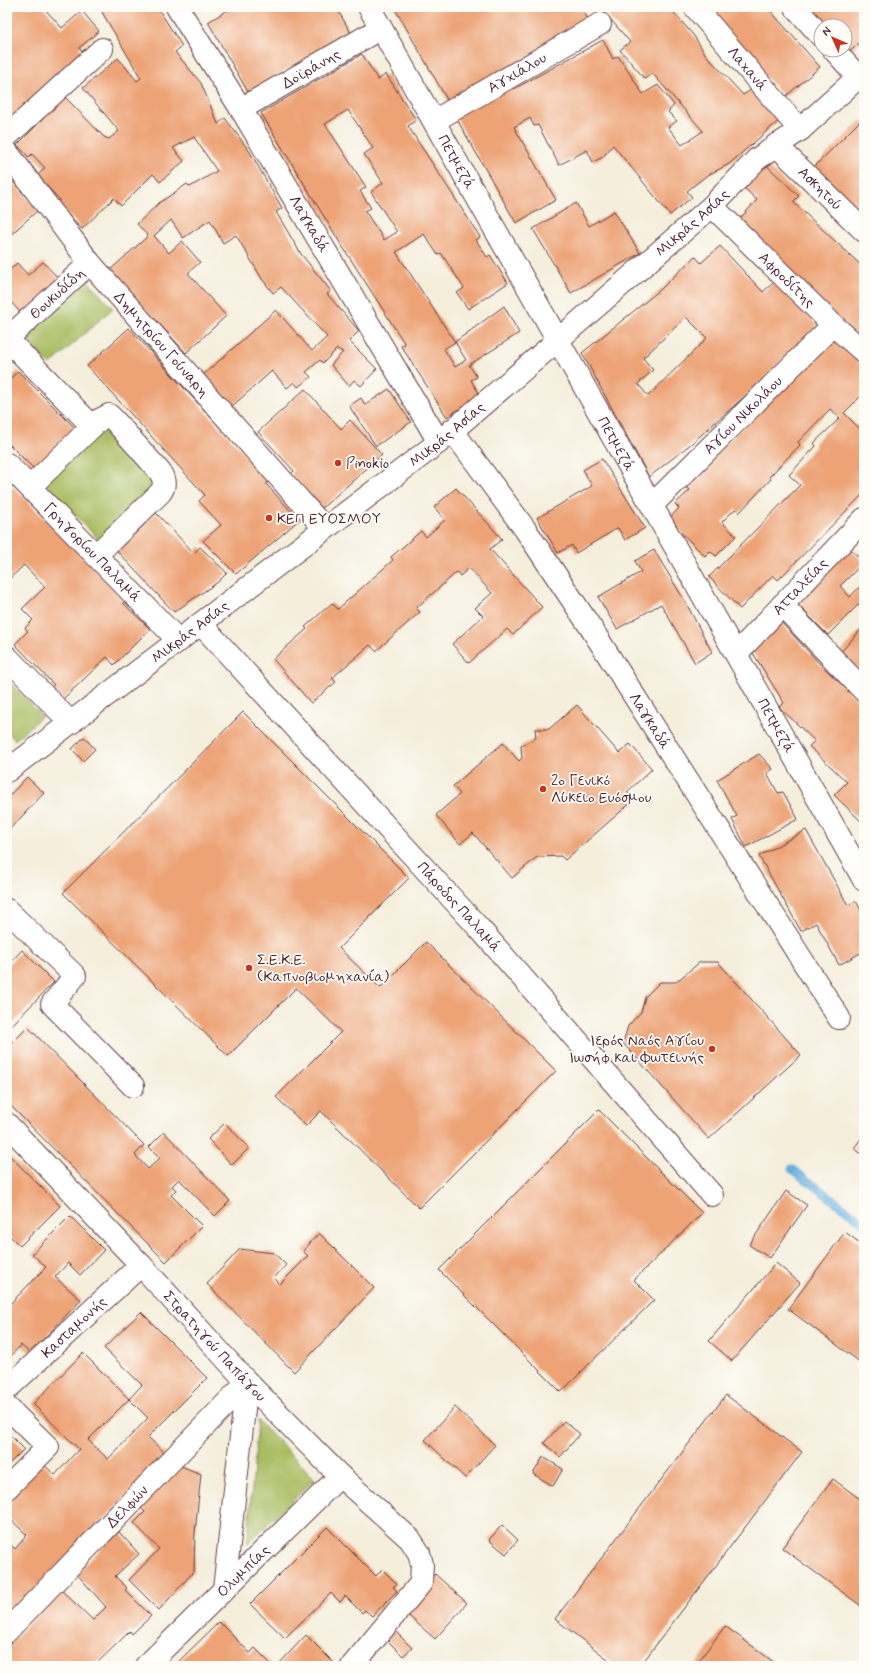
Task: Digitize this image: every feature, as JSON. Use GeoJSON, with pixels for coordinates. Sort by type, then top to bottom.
{"type":"FeatureCollection","features":[{"type":"Feature","properties":{"kind":"street","name":"Λαγκαδά"},"geometry":{"type":"LineString","coordinates":[[177,7],[446,436],[525,529],[591,628],[839,1018]]}},
{"type":"Feature","properties":{"kind":"street","name":"Πετμεζά"},"geometry":{"type":"LineString","coordinates":[[370,7],[864,880]]}},
{"type":"Feature","properties":{"kind":"street","name":"Λαχανά"},"geometry":{"type":"LineString","coordinates":[[695,7],[800,130]]}},
{"type":"Feature","properties":{"kind":"street"},"geometry":{"type":"LineString","coordinates":[[795,7],[813,27]]}},
{"type":"Feature","properties":{"kind":"street","name":"Αγχιάλου"},"geometry":{"type":"LineString","coordinates":[[434,121],[600,24]]}},
{"type":"Feature","properties":{"kind":"street","name":"Δοϊράνης"},"geometry":{"type":"LineString","coordinates":[[241,109],[381,28]]}},
{"type":"Feature","properties":{"kind":"street"},"geometry":{"type":"LineString","coordinates":[[7,136],[102,49]]}},
{"type":"Feature","properties":{"kind":"street"},"geometry":{"type":"LineString","coordinates":[[843,58],[861,74]]}},
{"type":"Feature","properties":{"kind":"street","name":"Μικράς Ασίας"},"geometry":{"type":"LineString","coordinates":[[7,771],[72,723],[446,436],[712,206],[757,159],[800,130],[861,74]]}},
{"type":"Feature","properties":{"kind":"street","name":"Ασκητού"},"geometry":{"type":"LineString","coordinates":[[776,145],[864,231]]}},
{"type":"Feature","properties":{"kind":"street","name":"Δημητρίου Γούναρη"},"geometry":{"type":"LineString","coordinates":[[7,152],[90,263],[325,529]]}},
{"type":"Feature","properties":{"kind":"street","name":"Αφροδίτης"},"geometry":{"type":"LineString","coordinates":[[712,206],[834,325],[864,352]]}},
{"type":"Feature","properties":{"kind":"street","name":"Θουκυδίδη"},"geometry":{"type":"LineString","coordinates":[[7,339],[90,263]]}},
{"type":"Feature","properties":{"kind":"street","name":"Αγίου Νικολάου"},"geometry":{"type":"LineString","coordinates":[[652,505],[834,325]]}},
{"type":"Feature","properties":{"kind":"street"},"geometry":{"type":"LineString","coordinates":[[7,339],[92,426]]}},
{"type":"Feature","properties":{"kind":"street"},"geometry":{"type":"LineString","coordinates":[[30,487],[92,426],[105,416],[111,416],[160,472],[164,483],[160,493],[96,555]]}},
{"type":"Feature","properties":{"kind":"street","name":"Γρηγορίου Παλαμά"},"geometry":{"type":"LineString","coordinates":[[7,464],[179,641]]}},
{"type":"Feature","properties":{"kind":"street","name":"Ατταλείας"},"geometry":{"type":"LineString","coordinates":[[736,654],[782,605],[862,525]]}},
{"type":"Feature","properties":{"kind":"street"},"geometry":{"type":"LineString","coordinates":[[782,605],[864,691]]}},
{"type":"Feature","properties":{"kind":"street","name":"Πάροδος Παλαμά"},"geometry":{"type":"LineString","coordinates":[[201,624],[479,928],[712,1195]]}},
{"type":"Feature","properties":{"kind":"street"},"geometry":{"type":"LineString","coordinates":[[7,657],[72,723]]}},
{"type":"Feature","properties":{"kind":"street"},"geometry":{"type":"LineString","coordinates":[[7,910],[75,976],[52,1004],[133,1086]]}},
{"type":"Feature","properties":{"kind":"street","name":"Στρατηγού Παπάγου"},"geometry":{"type":"LineString","coordinates":[[7,1124],[140,1265],[247,1382],[340,1476],[410,1539],[419,1553],[422,1564],[421,1582],[352,1666]]}},
{"type":"Feature","properties":{"kind":"street","name":"Κασταμονής"},"geometry":{"type":"LineString","coordinates":[[7,1389],[140,1265]]}},
{"type":"Feature","properties":{"kind":"street"},"geometry":{"type":"LineString","coordinates":[[224,1589],[247,1382]]}},
{"type":"Feature","properties":{"kind":"street","name":"Δελφών"},"geometry":{"type":"LineString","coordinates":[[7,1631],[247,1382]]}},
{"type":"Feature","properties":{"kind":"street"},"geometry":{"type":"LineString","coordinates":[[7,1407],[48,1447],[7,1488]]}},
{"type":"Feature","properties":{"kind":"street","name":"Ολυμπίας"},"geometry":{"type":"LineString","coordinates":[[146,1666],[340,1476]]}},
{"type":"Feature","properties":{"kind":"green space"},"geometry":{"type":"Polygon","coordinates":[[[86,279],[113,308],[50,365],[24,338],[86,279]]]}},
{"type":"Feature","properties":{"kind":"green space"},"geometry":{"type":"Polygon","coordinates":[[[105,426],[158,484],[99,540],[44,483],[105,426]]]}},
{"type":"Feature","properties":{"kind":"green space"},"geometry":{"type":"Polygon","coordinates":[[[7,680],[42,716],[15,740],[7,731],[7,680]]]}},
{"type":"Feature","properties":{"kind":"green space"},"geometry":{"type":"Polygon","coordinates":[[[258,1420],[315,1479],[247,1544],[258,1420]]]}},
{"type":"Feature","properties":{"kind":"building"},"geometry":{"type":"Polygon","coordinates":[[[7,7],[43,7],[62,28],[82,11],[99,31],[79,48],[84,54],[7,121],[7,7]]]}},
{"type":"Feature","properties":{"kind":"building"},"geometry":{"type":"Polygon","coordinates":[[[99,7],[157,7],[182,46],[175,52],[201,83],[218,124],[225,118],[250,152],[282,208],[276,212],[301,254],[331,291],[327,294],[359,331],[349,341],[377,369],[361,386],[354,380],[349,386],[331,365],[343,352],[337,349],[323,363],[320,360],[306,372],[311,377],[298,387],[294,382],[287,388],[272,371],[231,407],[203,375],[276,310],[312,351],[327,337],[281,287],[273,293],[262,279],[236,235],[223,243],[210,220],[183,238],[171,220],[154,236],[169,253],[182,241],[200,262],[188,273],[226,316],[186,353],[110,270],[148,236],[137,224],[159,203],[187,184],[190,187],[217,171],[194,137],[173,148],[184,161],[160,182],[153,174],[121,206],[114,198],[82,229],[57,203],[60,200],[37,176],[45,168],[32,154],[29,157],[17,145],[45,117],[40,112],[65,97],[104,137],[109,139],[119,131],[83,88],[118,58],[137,81],[141,78],[99,7]]]}},
{"type":"Feature","properties":{"kind":"building"},"geometry":{"type":"Polygon","coordinates":[[[233,7],[336,7],[351,33],[248,92],[208,22],[233,7]]]}},
{"type":"Feature","properties":{"kind":"building"},"geometry":{"type":"Polygon","coordinates":[[[394,7],[581,7],[589,21],[449,103],[394,7]]]}},
{"type":"Feature","properties":{"kind":"building"},"geometry":{"type":"Polygon","coordinates":[[[600,7],[669,7],[694,36],[706,55],[743,95],[754,88],[781,119],[729,164],[706,176],[687,191],[692,197],[670,215],[613,145],[603,157],[593,162],[587,150],[559,165],[538,125],[534,126],[530,118],[514,127],[556,200],[516,223],[454,114],[510,82],[514,89],[603,40],[613,59],[618,56],[643,94],[658,85],[674,105],[668,112],[677,121],[668,127],[682,145],[703,131],[652,73],[645,79],[620,50],[630,42],[600,7]]]}},
{"type":"Feature","properties":{"kind":"building"},"geometry":{"type":"Polygon","coordinates":[[[699,7],[767,7],[820,67],[785,97],[699,7]]]}},
{"type":"Feature","properties":{"kind":"building"},"geometry":{"type":"Polygon","coordinates":[[[805,7],[864,7],[864,39],[853,49],[853,18],[815,18],[805,7]]]}},
{"type":"Feature","properties":{"kind":"building"},"geometry":{"type":"Polygon","coordinates":[[[362,54],[378,80],[386,74],[416,120],[408,126],[480,237],[476,240],[487,257],[490,255],[508,283],[468,309],[457,293],[464,288],[441,253],[438,255],[424,234],[396,252],[455,342],[504,306],[519,333],[469,365],[477,377],[471,380],[480,395],[447,417],[401,346],[405,344],[339,241],[261,113],[362,54]],[[348,110],[325,124],[366,187],[360,191],[371,208],[365,211],[384,240],[397,232],[371,192],[383,183],[364,154],[373,148],[348,110]],[[455,342],[444,349],[455,367],[466,360],[455,342]]]}},
{"type":"Feature","properties":{"kind":"building"},"geometry":{"type":"Polygon","coordinates":[[[861,120],[864,122],[864,215],[860,211],[856,215],[813,168],[861,120]]]}},
{"type":"Feature","properties":{"kind":"building"},"geometry":{"type":"Polygon","coordinates":[[[762,161],[799,196],[793,202],[864,268],[864,345],[737,222],[757,200],[740,184],[762,161]]]}},
{"type":"Feature","properties":{"kind":"building"},"geometry":{"type":"Polygon","coordinates":[[[7,175],[38,210],[7,238],[7,175]]]}},
{"type":"Feature","properties":{"kind":"building"},"geometry":{"type":"Polygon","coordinates":[[[576,203],[589,226],[614,211],[640,253],[571,293],[533,229],[576,203]]]}},
{"type":"Feature","properties":{"kind":"building"},"geometry":{"type":"Polygon","coordinates":[[[720,246],[763,292],[774,282],[817,325],[755,387],[692,443],[649,477],[582,353],[661,289],[695,256],[701,263],[720,246]],[[686,317],[643,358],[653,370],[638,384],[648,396],[707,338],[686,317]]]}},
{"type":"Feature","properties":{"kind":"building"},"geometry":{"type":"Polygon","coordinates":[[[43,262],[60,280],[22,314],[7,298],[7,267],[10,270],[17,263],[28,275],[43,262]]]}},
{"type":"Feature","properties":{"kind":"building"},"geometry":{"type":"Polygon","coordinates":[[[129,328],[269,481],[266,484],[299,520],[236,574],[203,541],[221,525],[199,501],[205,495],[87,366],[129,328]]]}},
{"type":"Feature","properties":{"kind":"building"},"geometry":{"type":"Polygon","coordinates":[[[834,337],[864,367],[864,393],[844,413],[859,428],[864,423],[864,493],[778,580],[773,575],[740,609],[709,577],[800,485],[789,475],[816,446],[814,443],[840,418],[830,409],[798,442],[800,445],[769,477],[771,479],[739,513],[735,509],[722,522],[736,536],[716,556],[710,551],[705,556],[668,520],[679,508],[675,504],[690,490],[684,485],[834,337]]]}},
{"type":"Feature","properties":{"kind":"building"},"geometry":{"type":"Polygon","coordinates":[[[18,371],[75,428],[34,469],[7,442],[7,382],[18,371]]]}},
{"type":"Feature","properties":{"kind":"building"},"geometry":{"type":"Polygon","coordinates":[[[305,389],[341,429],[350,420],[382,455],[322,508],[291,474],[294,471],[258,432],[305,389]]]}},
{"type":"Feature","properties":{"kind":"building"},"geometry":{"type":"Polygon","coordinates":[[[389,389],[411,422],[376,446],[349,406],[361,398],[365,405],[389,389]]]}},
{"type":"Feature","properties":{"kind":"building"},"geometry":{"type":"Polygon","coordinates":[[[602,459],[645,528],[625,540],[618,528],[576,553],[572,545],[558,553],[537,518],[592,486],[583,470],[602,459]]]}},
{"type":"Feature","properties":{"kind":"building"},"geometry":{"type":"Polygon","coordinates":[[[7,481],[126,601],[123,603],[150,629],[114,665],[107,657],[63,699],[52,687],[54,685],[15,644],[28,631],[25,628],[33,620],[22,609],[45,587],[24,565],[7,581],[7,481]]]}},
{"type":"Feature","properties":{"kind":"building"},"geometry":{"type":"Polygon","coordinates":[[[456,488],[502,539],[490,549],[542,607],[513,635],[507,629],[469,663],[452,644],[483,616],[475,608],[492,593],[469,568],[460,576],[457,572],[416,608],[420,612],[376,651],[370,645],[332,678],[336,682],[311,703],[273,659],[307,629],[305,627],[332,603],[338,609],[393,560],[391,557],[421,531],[426,537],[445,520],[434,507],[456,488]]]}},
{"type":"Feature","properties":{"kind":"building"},"geometry":{"type":"Polygon","coordinates":[[[156,513],[194,553],[200,547],[227,573],[218,582],[174,612],[117,551],[156,513]]]}},
{"type":"Feature","properties":{"kind":"building"},"geometry":{"type":"Polygon","coordinates":[[[844,543],[864,562],[840,586],[850,597],[864,582],[864,611],[858,605],[828,635],[795,602],[844,543]]]}},
{"type":"Feature","properties":{"kind":"building"},"geometry":{"type":"Polygon","coordinates":[[[654,550],[686,603],[712,652],[695,663],[661,604],[617,629],[598,597],[641,572],[635,561],[654,550]]]}},
{"type":"Feature","properties":{"kind":"building"},"geometry":{"type":"Polygon","coordinates":[[[781,622],[820,664],[864,706],[864,731],[861,735],[864,738],[864,824],[834,795],[847,782],[809,746],[815,741],[779,707],[784,703],[748,645],[781,622]]]}},
{"type":"Feature","properties":{"kind":"building"},"geometry":{"type":"Polygon","coordinates":[[[864,626],[864,675],[840,653],[864,626]]]}},
{"type":"Feature","properties":{"kind":"building","name":"2ο Γενικό Λύκειο Ευόσμου"},"geometry":{"type":"Polygon","coordinates":[[[577,705],[619,753],[630,744],[652,769],[627,792],[634,800],[565,860],[561,856],[537,857],[512,878],[473,833],[460,844],[436,815],[460,794],[453,786],[503,743],[519,761],[522,758],[521,746],[536,738],[535,729],[549,729],[577,705]]]}},
{"type":"Feature","properties":{"kind":"building","name":"Σ.Ε.Κ.Ε. (Καπνοβιομηχανία)"},"geometry":{"type":"Polygon","coordinates":[[[243,712],[409,878],[339,948],[380,988],[426,942],[556,1071],[419,1208],[321,1111],[306,1126],[276,1097],[341,1032],[296,988],[228,1056],[63,893],[243,712]]]}},
{"type":"Feature","properties":{"kind":"building"},"geometry":{"type":"Polygon","coordinates":[[[84,737],[95,749],[83,761],[72,749],[84,737]]]}},
{"type":"Feature","properties":{"kind":"building"},"geometry":{"type":"Polygon","coordinates":[[[759,754],[773,769],[767,773],[778,793],[783,792],[798,819],[746,847],[732,819],[737,816],[717,780],[759,754]]]}},
{"type":"Feature","properties":{"kind":"building"},"geometry":{"type":"Polygon","coordinates":[[[27,777],[44,793],[7,832],[7,798],[27,777]]]}},
{"type":"Feature","properties":{"kind":"building"},"geometry":{"type":"Polygon","coordinates":[[[806,830],[848,905],[856,901],[864,916],[864,951],[839,965],[816,923],[801,931],[759,856],[806,830]]]}},
{"type":"Feature","properties":{"kind":"building"},"geometry":{"type":"Polygon","coordinates":[[[22,950],[54,982],[7,1030],[7,966],[22,950]]]}},
{"type":"Feature","properties":{"kind":"building","name":"Ιερός Ναός Αγίου Ιωσήφ και Φωτεινής"},"geometry":{"type":"Polygon","coordinates":[[[700,962],[718,962],[801,1055],[709,1139],[623,1043],[628,1026],[641,1012],[645,997],[660,982],[676,982],[700,962]]]}},
{"type":"Feature","properties":{"kind":"building"},"geometry":{"type":"Polygon","coordinates":[[[28,1027],[144,1145],[135,1155],[148,1169],[160,1158],[149,1147],[164,1132],[230,1201],[215,1216],[179,1179],[172,1186],[176,1190],[171,1195],[202,1226],[166,1262],[7,1102],[7,1048],[28,1027]]]}},
{"type":"Feature","properties":{"kind":"building"},"geometry":{"type":"Polygon","coordinates":[[[599,1110],[702,1213],[634,1280],[654,1300],[561,1392],[439,1270],[599,1110]]]}},
{"type":"Feature","properties":{"kind":"building"},"geometry":{"type":"Polygon","coordinates":[[[225,1123],[249,1148],[232,1165],[208,1139],[225,1123]]]}},
{"type":"Feature","properties":{"kind":"building"},"geometry":{"type":"Polygon","coordinates":[[[864,1135],[864,1156],[854,1148],[864,1135]]]}},
{"type":"Feature","properties":{"kind":"building"},"geometry":{"type":"Polygon","coordinates":[[[7,1153],[60,1206],[20,1246],[7,1233],[7,1153]]]}},
{"type":"Feature","properties":{"kind":"building"},"geometry":{"type":"Polygon","coordinates":[[[786,1191],[807,1205],[770,1258],[749,1245],[786,1191]]]}},
{"type":"Feature","properties":{"kind":"building"},"geometry":{"type":"Polygon","coordinates":[[[70,1216],[104,1250],[80,1275],[68,1263],[55,1277],[81,1300],[30,1353],[21,1345],[7,1360],[7,1307],[46,1267],[32,1254],[70,1216]]]}},
{"type":"Feature","properties":{"kind":"building"},"geometry":{"type":"Polygon","coordinates":[[[845,1232],[864,1246],[864,1365],[788,1309],[845,1232]]]}},
{"type":"Feature","properties":{"kind":"building"},"geometry":{"type":"Polygon","coordinates":[[[319,1233],[374,1288],[294,1372],[207,1284],[240,1249],[274,1253],[286,1265],[274,1278],[280,1284],[308,1256],[303,1251],[319,1233]]]}},
{"type":"Feature","properties":{"kind":"building"},"geometry":{"type":"Polygon","coordinates":[[[776,1263],[800,1283],[732,1361],[709,1341],[776,1263]]]}},
{"type":"Feature","properties":{"kind":"building"},"geometry":{"type":"Polygon","coordinates":[[[141,1312],[207,1378],[148,1437],[167,1455],[7,1618],[7,1541],[15,1549],[27,1535],[7,1516],[7,1500],[42,1463],[55,1475],[79,1449],[33,1404],[83,1353],[129,1399],[142,1385],[104,1348],[141,1312]],[[129,1399],[88,1440],[108,1459],[148,1418],[129,1399]]]}},
{"type":"Feature","properties":{"kind":"building"},"geometry":{"type":"Polygon","coordinates":[[[726,1395],[802,1452],[640,1666],[617,1666],[555,1619],[726,1395]]]}},
{"type":"Feature","properties":{"kind":"building"},"geometry":{"type":"Polygon","coordinates":[[[455,1407],[495,1445],[465,1478],[425,1440],[455,1407]]]}},
{"type":"Feature","properties":{"kind":"building"},"geometry":{"type":"Polygon","coordinates":[[[564,1421],[580,1434],[560,1457],[544,1443],[564,1421]]]}},
{"type":"Feature","properties":{"kind":"building"},"geometry":{"type":"Polygon","coordinates":[[[7,1432],[24,1449],[7,1466],[7,1432]]]}},
{"type":"Feature","properties":{"kind":"building"},"geometry":{"type":"Polygon","coordinates":[[[543,1457],[563,1469],[553,1486],[533,1474],[543,1457]]]}},
{"type":"Feature","properties":{"kind":"building"},"geometry":{"type":"Polygon","coordinates":[[[181,1466],[201,1474],[195,1533],[194,1571],[159,1610],[129,1580],[159,1549],[134,1523],[145,1512],[140,1507],[181,1466]]]}},
{"type":"Feature","properties":{"kind":"building"},"geometry":{"type":"Polygon","coordinates":[[[833,1479],[864,1502],[864,1608],[782,1548],[833,1479]]]}},
{"type":"Feature","properties":{"kind":"building"},"geometry":{"type":"Polygon","coordinates":[[[502,1525],[518,1540],[506,1554],[489,1540],[502,1525]]]}},
{"type":"Feature","properties":{"kind":"building"},"geometry":{"type":"Polygon","coordinates":[[[327,1527],[376,1576],[382,1569],[397,1584],[393,1587],[397,1591],[372,1616],[365,1610],[362,1613],[345,1596],[340,1602],[331,1593],[285,1638],[250,1604],[327,1527]]]}},
{"type":"Feature","properties":{"kind":"building"},"geometry":{"type":"Polygon","coordinates":[[[119,1532],[139,1554],[115,1576],[127,1588],[125,1590],[151,1616],[132,1634],[130,1631],[94,1666],[7,1666],[7,1646],[61,1590],[93,1620],[106,1607],[76,1573],[119,1532]]]}},
{"type":"Feature","properties":{"kind":"building"},"geometry":{"type":"Polygon","coordinates":[[[435,1574],[467,1603],[435,1639],[402,1610],[435,1574]]]}},
{"type":"Feature","properties":{"kind":"building"},"geometry":{"type":"Polygon","coordinates":[[[219,1622],[250,1653],[255,1648],[273,1666],[174,1666],[219,1622]]]}},
{"type":"Feature","properties":{"kind":"building"},"geometry":{"type":"Polygon","coordinates":[[[725,1626],[779,1666],[695,1666],[725,1626]]]}},
{"type":"Feature","properties":{"kind":"building"},"geometry":{"type":"Polygon","coordinates":[[[393,1629],[412,1648],[403,1656],[385,1638],[393,1629]]]}},
{"type":"Feature","properties":{"kind":"building"},"geometry":{"type":"Polygon","coordinates":[[[306,1635],[337,1666],[277,1666],[306,1635]]]}},
{"type":"Feature","properties":{"kind":"waterway"},"geometry":{"type":"LineString","coordinates":[[792,1169],[864,1223]]}},
{"type":"Feature","properties":{"kind":"place","name":"Pinokio"},"geometry":{"type":"Point","coordinates":[338,463]}},
{"type":"Feature","properties":{"kind":"place","name":"ΚΕΠ ΕΥΟΣΜΟΥ"},"geometry":{"type":"Point","coordinates":[269,518]}},
{"type":"Feature","properties":{"kind":"place","name":"2ο Γενικό Λύκειο Ευόσμου"},"geometry":{"type":"Point","coordinates":[543,789]}},
{"type":"Feature","properties":{"kind":"place","name":"Σ.Ε.Κ.Ε. (Καπνοβιομηχανία)"},"geometry":{"type":"Point","coordinates":[249,968]}},
{"type":"Feature","properties":{"kind":"place","name":"Ιερός Ναός Αγίου Ιωσήφ και Φωτεινής"},"geometry":{"type":"Point","coordinates":[712,1049]}}]}
